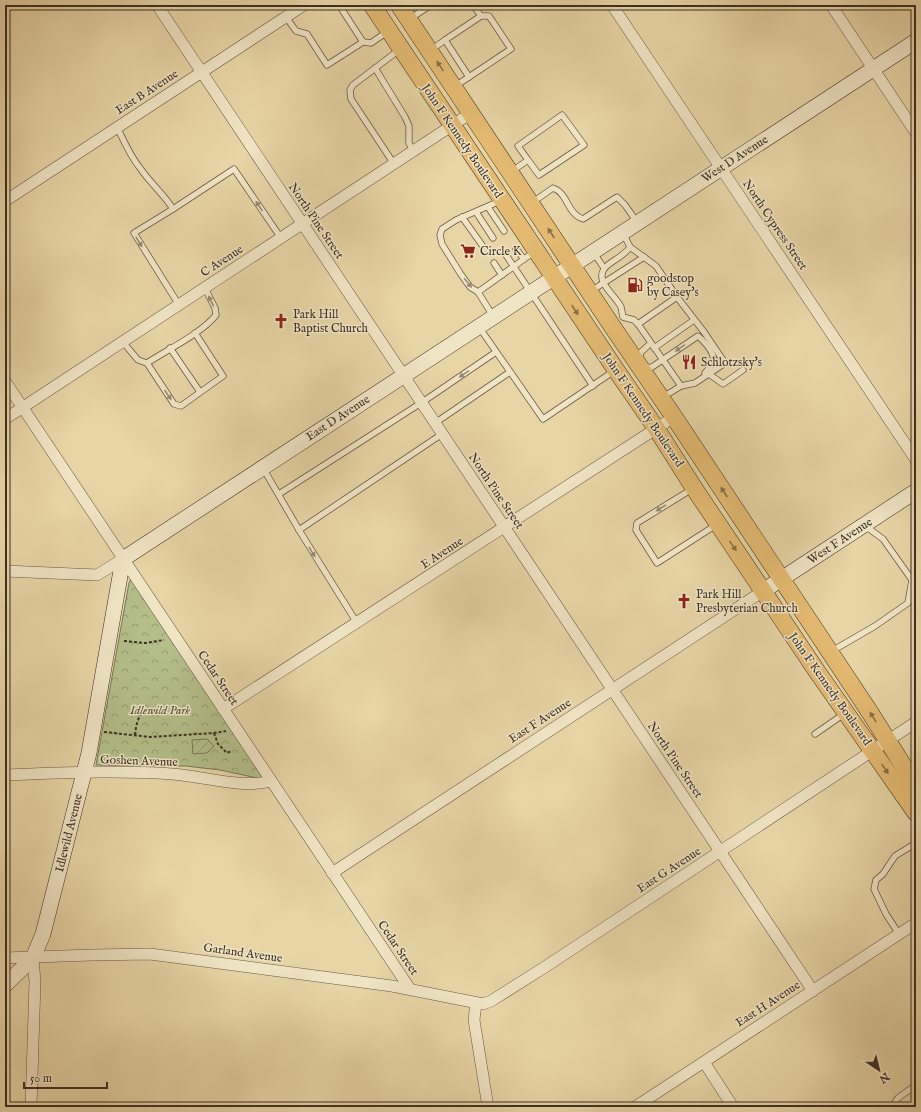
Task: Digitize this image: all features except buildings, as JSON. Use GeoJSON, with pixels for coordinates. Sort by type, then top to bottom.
{"type":"FeatureCollection","features":[{"type":"Feature","properties":{"kind":"main road","name":"John F Kennedy Boulevard"},"geometry":{"type":"LineString","coordinates":[[372,5],[452,126],[495,204],[530,255],[554,277],[627,372],[656,428],[694,488],[846,713],[916,813]]}},
{"type":"Feature","properties":{"kind":"main road","name":"John F Kennedy Boulevard"},"geometry":{"type":"LineString","coordinates":[[399,5],[531,202],[589,292],[617,321],[627,372],[661,398],[888,741],[916,786]]}},
{"type":"Feature","properties":{"kind":"street","name":"North Pine Street"},"geometry":{"type":"LineString","coordinates":[[157,5],[813,991]]}},
{"type":"Feature","properties":{"kind":"street","name":"East B Avenue"},"geometry":{"type":"LineString","coordinates":[[5,201],[304,5]]}},
{"type":"Feature","properties":{"kind":"street","name":"North Cypress Street"},"geometry":{"type":"LineString","coordinates":[[612,5],[916,460]]}},
{"type":"Feature","properties":{"kind":"street"},"geometry":{"type":"LineString","coordinates":[[831,5],[916,133]]}},
{"type":"Feature","properties":{"kind":"street","name":"West D Avenue"},"geometry":{"type":"LineString","coordinates":[[554,277],[916,41]]}},
{"type":"Feature","properties":{"kind":"street","name":"C Avenue"},"geometry":{"type":"LineString","coordinates":[[5,419],[471,113]]}},
{"type":"Feature","properties":{"kind":"street","name":"East D Avenue"},"geometry":{"type":"LineString","coordinates":[[123,559],[554,277]]}},
{"type":"Feature","properties":{"kind":"street","name":"Cedar Street"},"geometry":{"type":"LineString","coordinates":[[5,381],[410,989]]}},
{"type":"Feature","properties":{"kind":"street","name":"E Avenue"},"geometry":{"type":"LineString","coordinates":[[223,709],[505,528],[674,417]]}},
{"type":"Feature","properties":{"kind":"street","name":"West F Avenue"},"geometry":{"type":"LineString","coordinates":[[763,591],[916,491]]}},
{"type":"Feature","properties":{"kind":"street"},"geometry":{"type":"LineString","coordinates":[[5,571],[92,575],[102,573],[123,559]]}},
{"type":"Feature","properties":{"kind":"street","name":"Idlewild Avenue"},"geometry":{"type":"LineString","coordinates":[[31,1107],[35,989],[33,958],[43,934],[84,773],[123,559]]}},
{"type":"Feature","properties":{"kind":"street","name":"East F Avenue"},"geometry":{"type":"LineString","coordinates":[[332,873],[763,591]]}},
{"type":"Feature","properties":{"kind":"street","name":"East G Avenue"},"geometry":{"type":"LineString","coordinates":[[476,1003],[483,1004],[491,1001],[545,967],[916,722]]}},
{"type":"Feature","properties":{"kind":"street","name":"Goshen Avenue"},"geometry":{"type":"LineString","coordinates":[[5,775],[135,772],[173,774],[253,784],[271,781]]}},
{"type":"Feature","properties":{"kind":"street","name":"East H Avenue"},"geometry":{"type":"LineString","coordinates":[[635,1107],[916,923]]}},
{"type":"Feature","properties":{"kind":"street","name":"Garland Avenue"},"geometry":{"type":"LineString","coordinates":[[5,958],[150,954],[410,989],[476,1003]]}},
{"type":"Feature","properties":{"kind":"street"},"geometry":{"type":"LineString","coordinates":[[5,985],[33,958]]}},
{"type":"Feature","properties":{"kind":"street"},"geometry":{"type":"LineString","coordinates":[[476,1003],[474,1020],[488,1107]]}},
{"type":"Feature","properties":{"kind":"street"},"geometry":{"type":"LineString","coordinates":[[704,1062],[732,1107]]}},
{"type":"Feature","properties":{"kind":"lane"},"geometry":{"type":"LineString","coordinates":[[339,5],[363,42]]}},
{"type":"Feature","properties":{"kind":"lane"},"geometry":{"type":"LineString","coordinates":[[409,20],[424,7],[431,5]]}},
{"type":"Feature","properties":{"kind":"lane"},"geometry":{"type":"LineString","coordinates":[[473,5],[481,16]]}},
{"type":"Feature","properties":{"kind":"lane"},"geometry":{"type":"LineString","coordinates":[[430,51],[481,16],[489,16],[511,48],[454,86]]}},
{"type":"Feature","properties":{"kind":"lane"},"geometry":{"type":"LineString","coordinates":[[286,17],[296,31],[307,34],[326,65],[363,42],[371,43],[389,30]]}},
{"type":"Feature","properties":{"kind":"lane"},"geometry":{"type":"LineString","coordinates":[[445,40],[469,77]]}},
{"type":"Feature","properties":{"kind":"lane"},"geometry":{"type":"LineString","coordinates":[[394,164],[350,99],[350,90],[353,85],[401,49]]}},
{"type":"Feature","properties":{"kind":"lane"},"geometry":{"type":"LineString","coordinates":[[375,68],[405,117],[409,126],[409,143],[413,151]]}},
{"type":"Feature","properties":{"kind":"lane"},"geometry":{"type":"LineString","coordinates":[[562,115],[584,145],[539,175],[528,160],[518,146],[562,115]]}},
{"type":"Feature","properties":{"kind":"lane"},"geometry":{"type":"LineString","coordinates":[[117,128],[133,159],[147,178],[167,199],[173,209]]}},
{"type":"Feature","properties":{"kind":"lane"},"geometry":{"type":"LineString","coordinates":[[511,172],[528,160]]}},
{"type":"Feature","properties":{"kind":"lane"},"geometry":{"type":"LineString","coordinates":[[179,305],[134,233],[234,169],[281,238]]}},
{"type":"Feature","properties":{"kind":"lane"},"geometry":{"type":"LineString","coordinates":[[531,202],[553,188],[559,190],[576,217],[583,219],[617,197],[625,205],[637,223]]}},
{"type":"Feature","properties":{"kind":"lane"},"geometry":{"type":"LineString","coordinates":[[493,317],[478,292],[470,287],[460,273],[442,244],[440,235],[442,229],[456,220],[495,204],[504,231]]}},
{"type":"Feature","properties":{"kind":"lane"},"geometry":{"type":"LineString","coordinates":[[476,212],[493,238]]}},
{"type":"Feature","properties":{"kind":"lane"},"geometry":{"type":"LineString","coordinates":[[462,217],[482,245]]}},
{"type":"Feature","properties":{"kind":"lane"},"geometry":{"type":"LineString","coordinates":[[623,232],[630,247],[656,266],[725,363],[695,383],[681,386],[661,398]]}},
{"type":"Feature","properties":{"kind":"lane"},"geometry":{"type":"LineString","coordinates":[[630,247],[626,253],[604,268],[601,277],[621,307],[617,321],[634,320],[638,324],[681,386]]}},
{"type":"Feature","properties":{"kind":"lane"},"geometry":{"type":"LineString","coordinates":[[516,249],[530,255]]}},
{"type":"Feature","properties":{"kind":"lane"},"geometry":{"type":"LineString","coordinates":[[593,251],[604,268]]}},
{"type":"Feature","properties":{"kind":"lane"},"geometry":{"type":"LineString","coordinates":[[506,255],[593,386]]}},
{"type":"Feature","properties":{"kind":"lane"},"geometry":{"type":"LineString","coordinates":[[478,292],[530,255]]}},
{"type":"Feature","properties":{"kind":"lane"},"geometry":{"type":"LineString","coordinates":[[589,292],[644,257]]}},
{"type":"Feature","properties":{"kind":"lane"},"geometry":{"type":"LineString","coordinates":[[494,263],[502,275]]}},
{"type":"Feature","properties":{"kind":"lane"},"geometry":{"type":"LineString","coordinates":[[147,363],[195,333],[211,321],[216,315],[215,308],[205,288]]}},
{"type":"Feature","properties":{"kind":"lane"},"geometry":{"type":"LineString","coordinates":[[638,324],[677,297]]}},
{"type":"Feature","properties":{"kind":"lane"},"geometry":{"type":"LineString","coordinates":[[627,372],[641,352],[694,320]]}},
{"type":"Feature","properties":{"kind":"lane"},"geometry":{"type":"LineString","coordinates":[[479,326],[543,419],[593,386],[627,372],[652,367],[698,336],[714,356],[714,362],[695,383]]}},
{"type":"Feature","properties":{"kind":"lane"},"geometry":{"type":"LineString","coordinates":[[123,342],[138,360],[147,363],[174,404],[181,406],[223,376],[195,333]]}},
{"type":"Feature","properties":{"kind":"lane"},"geometry":{"type":"LineString","coordinates":[[170,348],[200,392]]}},
{"type":"Feature","properties":{"kind":"lane"},"geometry":{"type":"LineString","coordinates":[[279,494],[422,403],[496,352]]}},
{"type":"Feature","properties":{"kind":"lane"},"geometry":{"type":"LineString","coordinates":[[709,374],[723,384],[743,370]]}},
{"type":"Feature","properties":{"kind":"lane"},"geometry":{"type":"LineString","coordinates":[[435,423],[510,372]]}},
{"type":"Feature","properties":{"kind":"lane"},"geometry":{"type":"LineString","coordinates":[[299,530],[442,434]]}},
{"type":"Feature","properties":{"kind":"lane"},"geometry":{"type":"LineString","coordinates":[[263,468],[299,530],[357,623]]}},
{"type":"Feature","properties":{"kind":"lane"},"geometry":{"type":"LineString","coordinates":[[694,488],[637,523],[636,530],[657,563],[718,524]]}},
{"type":"Feature","properties":{"kind":"lane"},"geometry":{"type":"LineString","coordinates":[[830,653],[875,626],[908,603],[912,580],[883,539],[864,525]]}},
{"type":"Feature","properties":{"kind":"lane"},"geometry":{"type":"LineString","coordinates":[[815,734],[846,713]]}},
{"type":"Feature","properties":{"kind":"lane"},"geometry":{"type":"LineString","coordinates":[[899,934],[886,914],[874,889],[876,880],[883,874],[895,856],[916,843]]}},
{"type":"Feature","properties":{"kind":"lane"},"geometry":{"type":"LineString","coordinates":[[892,1107],[898,1098],[916,1085]]}},
{"type":"Feature","properties":{"kind":"path"},"geometry":{"type":"LineString","coordinates":[[124,641],[145,643],[168,639]]}},
{"type":"Feature","properties":{"kind":"path"},"geometry":{"type":"LineString","coordinates":[[135,735],[139,717],[146,709]]}},
{"type":"Feature","properties":{"kind":"path"},"geometry":{"type":"LineString","coordinates":[[93,730],[150,737],[214,733],[236,729]]}},
{"type":"Feature","properties":{"kind":"path"},"geometry":{"type":"LineString","coordinates":[[214,733],[218,744],[227,753],[231,751]]}},
{"type":"Feature","properties":{"kind":"green space","name":"Idlewild Park"},"geometry":{"type":"Polygon","coordinates":[[[131,579],[271,781],[220,770],[186,766],[96,765],[129,583],[131,579]]]}},
{"type":"Feature","properties":{"kind":"green space"},"geometry":{"type":"Polygon","coordinates":[[[207,739],[214,746],[207,753],[193,754],[192,740],[207,739]]]}},
{"type":"Feature","properties":{"kind":"place","name":"Circle K"},"geometry":{"type":"Point","coordinates":[468,251]}},
{"type":"Feature","properties":{"kind":"place","name":"goodstop by Casey's"},"geometry":{"type":"Point","coordinates":[635,285]}},
{"type":"Feature","properties":{"kind":"place","name":"Park Hill Baptist Church"},"geometry":{"type":"Point","coordinates":[281,321]}},
{"type":"Feature","properties":{"kind":"place","name":"Schlotzsky's"},"geometry":{"type":"Point","coordinates":[689,362]}},
{"type":"Feature","properties":{"kind":"place","name":"Park Hill Presbyterian Church"},"geometry":{"type":"Point","coordinates":[684,601]}}]}
